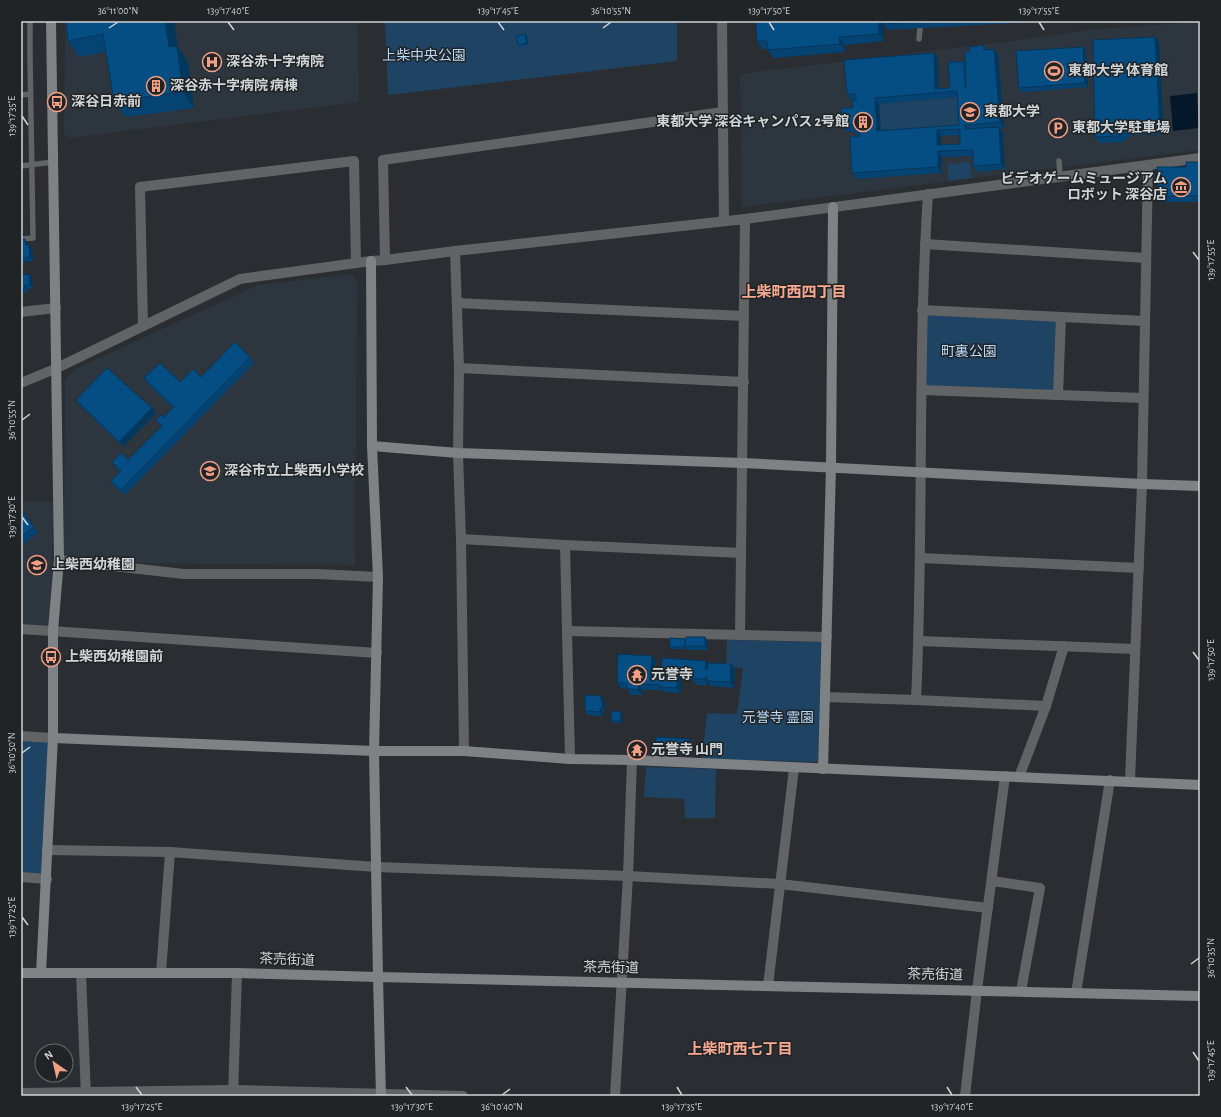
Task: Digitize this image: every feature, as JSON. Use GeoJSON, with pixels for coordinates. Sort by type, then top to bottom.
{"type":"FeatureCollection","features":[{"type":"Feature","properties":{"kind":"street"},"geometry":{"type":"LineString","coordinates":[[41,973],[53,738],[53,630],[59,560],[51,21]]}},
{"type":"Feature","properties":{"kind":"street"},"geometry":{"type":"LineString","coordinates":[[722,21],[724,221]]}},
{"type":"Feature","properties":{"kind":"street"},"geometry":{"type":"LineString","coordinates":[[385,260],[384,160],[723,112]]}},
{"type":"Feature","properties":{"kind":"street"},"geometry":{"type":"LineString","coordinates":[[21,382],[57,368],[240,279],[455,251],[745,219],[1200,158]]}},
{"type":"Feature","properties":{"kind":"street"},"geometry":{"type":"LineString","coordinates":[[143,326],[140,187],[354,161],[356,263]]}},
{"type":"Feature","properties":{"kind":"street"},"geometry":{"type":"LineString","coordinates":[[1130,781],[1142,484],[1148,165]]}},
{"type":"Feature","properties":{"kind":"street"},"geometry":{"type":"LineString","coordinates":[[916,700],[919,641],[922,310],[928,194]]}},
{"type":"Feature","properties":{"kind":"street"},"geometry":{"type":"LineString","coordinates":[[823,769],[831,467],[833,207]]}},
{"type":"Feature","properties":{"kind":"street"},"geometry":{"type":"LineString","coordinates":[[740,635],[745,219]]}},
{"type":"Feature","properties":{"kind":"street"},"geometry":{"type":"LineString","coordinates":[[925,244],[1146,258]]}},
{"type":"Feature","properties":{"kind":"street"},"geometry":{"type":"LineString","coordinates":[[455,251],[459,368],[458,453],[461,539],[464,751]]}},
{"type":"Feature","properties":{"kind":"street"},"geometry":{"type":"LineString","coordinates":[[371,261],[372,446],[378,577],[374,751],[381,1095]]}},
{"type":"Feature","properties":{"kind":"street"},"geometry":{"type":"LineString","coordinates":[[457,302],[744,316]]}},
{"type":"Feature","properties":{"kind":"street"},"geometry":{"type":"LineString","coordinates":[[21,312],[56,308]]}},
{"type":"Feature","properties":{"kind":"street"},"geometry":{"type":"LineString","coordinates":[[922,310],[1145,321]]}},
{"type":"Feature","properties":{"kind":"street"},"geometry":{"type":"LineString","coordinates":[[1058,395],[1061,317]]}},
{"type":"Feature","properties":{"kind":"street"},"geometry":{"type":"LineString","coordinates":[[459,368],[744,382]]}},
{"type":"Feature","properties":{"kind":"street"},"geometry":{"type":"LineString","coordinates":[[922,390],[1143,398]]}},
{"type":"Feature","properties":{"kind":"street"},"geometry":{"type":"LineString","coordinates":[[372,446],[458,453],[743,463],[1200,486]]}},
{"type":"Feature","properties":{"kind":"street"},"geometry":{"type":"LineString","coordinates":[[461,539],[741,553]]}},
{"type":"Feature","properties":{"kind":"street"},"geometry":{"type":"LineString","coordinates":[[565,545],[570,759]]}},
{"type":"Feature","properties":{"kind":"street"},"geometry":{"type":"LineString","coordinates":[[920,558],[1139,568]]}},
{"type":"Feature","properties":{"kind":"street"},"geometry":{"type":"LineString","coordinates":[[59,560],[184,574],[317,574],[378,577]]}},
{"type":"Feature","properties":{"kind":"street"},"geometry":{"type":"LineString","coordinates":[[21,629],[377,653]]}},
{"type":"Feature","properties":{"kind":"street"},"geometry":{"type":"LineString","coordinates":[[567,631],[827,637]]}},
{"type":"Feature","properties":{"kind":"street"},"geometry":{"type":"LineString","coordinates":[[919,641],[1135,649]]}},
{"type":"Feature","properties":{"kind":"street"},"geometry":{"type":"LineString","coordinates":[[1019,777],[1046,706],[1064,646]]}},
{"type":"Feature","properties":{"kind":"street"},"geometry":{"type":"LineString","coordinates":[[825,697],[1046,706]]}},
{"type":"Feature","properties":{"kind":"street"},"geometry":{"type":"LineString","coordinates":[[21,736],[374,751],[464,751],[570,759],[632,760],[1200,785]]}},
{"type":"Feature","properties":{"kind":"street"},"geometry":{"type":"LineString","coordinates":[[615,1096],[628,876],[632,760]]}},
{"type":"Feature","properties":{"kind":"street"},"geometry":{"type":"LineString","coordinates":[[768,986],[794,768]]}},
{"type":"Feature","properties":{"kind":"street"},"geometry":{"type":"LineString","coordinates":[[965,1096],[977,990],[1005,776]]}},
{"type":"Feature","properties":{"kind":"street"},"geometry":{"type":"LineString","coordinates":[[1076,993],[1110,780]]}},
{"type":"Feature","properties":{"kind":"street"},"geometry":{"type":"LineString","coordinates":[[47,850],[170,852],[376,868],[628,876],[780,884],[988,908]]}},
{"type":"Feature","properties":{"kind":"street"},"geometry":{"type":"LineString","coordinates":[[161,973],[170,852]]}},
{"type":"Feature","properties":{"kind":"street"},"geometry":{"type":"LineString","coordinates":[[21,877],[47,879]]}},
{"type":"Feature","properties":{"kind":"street"},"geometry":{"type":"LineString","coordinates":[[992,882],[1040,888],[1021,991]]}},
{"type":"Feature","properties":{"kind":"street","name":"茶売街道"},"geometry":{"type":"LineString","coordinates":[[21,973],[237,973],[1200,996]]}},
{"type":"Feature","properties":{"kind":"street"},"geometry":{"type":"LineString","coordinates":[[81,973],[86,1094]]}},
{"type":"Feature","properties":{"kind":"street"},"geometry":{"type":"LineString","coordinates":[[233,1093],[237,973]]}},
{"type":"Feature","properties":{"kind":"street"},"geometry":{"type":"LineString","coordinates":[[21,1093],[233,1093],[464,1096]]}},
{"type":"Feature","properties":{"kind":"lane"},"geometry":{"type":"LineString","coordinates":[[21,239],[33,238],[30,21]]}},
{"type":"Feature","properties":{"kind":"lane"},"geometry":{"type":"LineString","coordinates":[[919,39],[920,28]]}},
{"type":"Feature","properties":{"kind":"lane"},"geometry":{"type":"LineString","coordinates":[[21,95],[30,94]]}},
{"type":"Feature","properties":{"kind":"lane"},"geometry":{"type":"LineString","coordinates":[[1059,161],[1060,176]]}},
{"type":"Feature","properties":{"kind":"lane"},"geometry":{"type":"LineString","coordinates":[[21,166],[53,162]]}},
{"type":"Feature","properties":{"kind":"shaded area","name":"深谷赤十字病院"},"geometry":{"type":"Polygon","coordinates":[[[65,21],[358,21],[359,102],[69,138],[64,134],[65,21]]]}},
{"type":"Feature","properties":{"kind":"shaded area","name":"東都大学"},"geometry":{"type":"Polygon","coordinates":[[[1200,22],[1200,150],[742,207],[740,74],[1012,41],[1095,29],[1200,22]]]}},
{"type":"Feature","properties":{"kind":"shaded area"},"geometry":{"type":"Polygon","coordinates":[[[1197,93],[1199,128],[1173,131],[1170,96],[1197,93]]]}},
{"type":"Feature","properties":{"kind":"shaded area","name":"深谷市立上柴西小学校"},"geometry":{"type":"Polygon","coordinates":[[[352,274],[357,283],[355,565],[64,563],[65,380],[77,368],[258,285],[352,274]]]}},
{"type":"Feature","properties":{"kind":"shaded area","name":"上柴西幼稚園"},"geometry":{"type":"Polygon","coordinates":[[[21,502],[53,502],[51,629],[21,627],[21,502]]]}},
{"type":"Feature","properties":{"kind":"green space","name":"上柴中央公園"},"geometry":{"type":"Polygon","coordinates":[[[385,21],[677,21],[677,61],[388,95],[385,21]]]}},
{"type":"Feature","properties":{"kind":"green space"},"geometry":{"type":"Polygon","coordinates":[[[961,97],[963,130],[881,136],[879,104],[961,97]]]}},
{"type":"Feature","properties":{"kind":"green space"},"geometry":{"type":"Polygon","coordinates":[[[970,162],[971,178],[948,181],[948,164],[970,162]]]}},
{"type":"Feature","properties":{"kind":"green space","name":"町裏公園"},"geometry":{"type":"Polygon","coordinates":[[[922,310],[1061,317],[1058,395],[922,390],[922,310]]]}},
{"type":"Feature","properties":{"kind":"green space","name":"元誉寺 霊園"},"geometry":{"type":"Polygon","coordinates":[[[727,640],[821,642],[818,762],[702,759],[707,713],[737,714],[743,668],[726,667],[727,640]]]}},
{"type":"Feature","properties":{"kind":"green space"},"geometry":{"type":"Polygon","coordinates":[[[21,736],[53,738],[47,879],[21,877],[21,736]]]}},
{"type":"Feature","properties":{"kind":"green space"},"geometry":{"type":"Polygon","coordinates":[[[646,767],[716,769],[715,818],[685,818],[684,799],[644,797],[646,767]]]}},
{"type":"Feature","properties":{"kind":"building","name":"深谷赤十字病院 病棟"},"geometry":{"type":"Polygon","coordinates":[[[66,21],[165,21],[169,47],[177,46],[183,92],[114,101],[103,34],[68,41],[66,21]]]}},
{"type":"Feature","properties":{"kind":"building"},"geometry":{"type":"Polygon","coordinates":[[[756,21],[879,21],[879,34],[839,37],[840,44],[768,50],[767,41],[757,41],[756,21]]]}},
{"type":"Feature","properties":{"kind":"building"},"geometry":{"type":"Polygon","coordinates":[[[883,21],[940,21],[884,24],[883,21]]]}},
{"type":"Feature","properties":{"kind":"building"},"geometry":{"type":"Polygon","coordinates":[[[525,34],[527,43],[518,45],[516,36],[525,34]]]}},
{"type":"Feature","properties":{"kind":"building"},"geometry":{"type":"Polygon","coordinates":[[[1155,37],[1160,129],[1127,129],[1119,136],[1095,137],[1093,40],[1155,37]]]}},
{"type":"Feature","properties":{"kind":"building"},"geometry":{"type":"Polygon","coordinates":[[[983,45],[984,50],[994,49],[1000,122],[965,125],[965,129],[999,127],[1001,164],[973,166],[973,150],[938,151],[938,167],[852,173],[850,137],[860,136],[860,132],[855,133],[855,125],[843,126],[841,108],[853,108],[852,100],[856,100],[856,94],[847,94],[844,60],[934,53],[935,89],[950,88],[948,62],[964,62],[966,87],[965,52],[970,51],[970,47],[983,45]],[[957,91],[875,98],[877,131],[959,125],[957,91]],[[960,129],[937,130],[937,145],[960,144],[960,129]]]}},
{"type":"Feature","properties":{"kind":"building","name":"東都大学 体育館"},"geometry":{"type":"Polygon","coordinates":[[[1083,47],[1085,83],[1019,88],[1016,51],[1083,47]]]}},
{"type":"Feature","properties":{"kind":"building","name":"ビデオゲームミュージアム ロボット 深谷店"},"geometry":{"type":"Polygon","coordinates":[[[1186,162],[1200,162],[1200,196],[1157,196],[1157,167],[1186,167],[1186,162]]]}},
{"type":"Feature","properties":{"kind":"building"},"geometry":{"type":"Polygon","coordinates":[[[21,239],[25,239],[26,245],[29,245],[30,257],[21,258],[21,239]]]}},
{"type":"Feature","properties":{"kind":"building"},"geometry":{"type":"Polygon","coordinates":[[[29,274],[30,284],[25,285],[25,288],[21,289],[21,275],[29,274]]]}},
{"type":"Feature","properties":{"kind":"building"},"geometry":{"type":"Polygon","coordinates":[[[235,342],[250,357],[121,490],[111,481],[121,471],[112,462],[121,453],[128,460],[162,426],[156,420],[161,415],[164,417],[174,407],[144,378],[160,363],[180,382],[193,369],[201,377],[235,342]]]}},
{"type":"Feature","properties":{"kind":"building"},"geometry":{"type":"Polygon","coordinates":[[[107,368],[152,408],[119,442],[76,400],[107,368]]]}},
{"type":"Feature","properties":{"kind":"building"},"geometry":{"type":"Polygon","coordinates":[[[21,510],[34,527],[21,537],[21,510]]]}},
{"type":"Feature","properties":{"kind":"building"},"geometry":{"type":"Polygon","coordinates":[[[686,637],[705,637],[705,646],[685,646],[686,637]]]}},
{"type":"Feature","properties":{"kind":"building"},"geometry":{"type":"Polygon","coordinates":[[[670,638],[685,639],[685,647],[670,647],[670,638]]]}},
{"type":"Feature","properties":{"kind":"building"},"geometry":{"type":"Polygon","coordinates":[[[618,654],[652,656],[650,679],[661,679],[662,658],[706,661],[705,669],[708,669],[708,663],[731,664],[730,682],[707,681],[707,677],[704,679],[692,679],[693,674],[678,673],[677,688],[660,687],[660,685],[639,684],[638,690],[627,689],[627,683],[617,683],[618,654]]]}},
{"type":"Feature","properties":{"kind":"building"},"geometry":{"type":"Polygon","coordinates":[[[585,695],[601,696],[601,701],[603,701],[600,712],[585,711],[585,695]]]}},
{"type":"Feature","properties":{"kind":"building"},"geometry":{"type":"Polygon","coordinates":[[[612,711],[621,712],[620,721],[611,721],[612,711]]]}},
{"type":"Feature","properties":{"kind":"building"},"geometry":{"type":"Polygon","coordinates":[[[656,737],[689,739],[688,750],[655,748],[656,737]]]}},
{"type":"Feature","properties":{"kind":"building","name":"元誉寺 山門"},"geometry":{"type":"Polygon","coordinates":[[[629,741],[642,742],[642,754],[629,754],[629,741]]]}},
{"type":"Feature","properties":{"kind":"place","name":"深谷赤十字病院"},"geometry":{"type":"Point","coordinates":[212,62]}},
{"type":"Feature","properties":{"kind":"place","name":"東都大学 体育館"},"geometry":{"type":"Point","coordinates":[1054,71]}},
{"type":"Feature","properties":{"kind":"place","name":"深谷赤十字病院 病棟"},"geometry":{"type":"Point","coordinates":[156,86]}},
{"type":"Feature","properties":{"kind":"place","name":"深谷日赤前"},"geometry":{"type":"Point","coordinates":[57,102]}},
{"type":"Feature","properties":{"kind":"place","name":"東都大学"},"geometry":{"type":"Point","coordinates":[970,112]}},
{"type":"Feature","properties":{"kind":"place","name":"東都大学 深谷キャンパス 2号館"},"geometry":{"type":"Point","coordinates":[863,122]}},
{"type":"Feature","properties":{"kind":"place","name":"東都大学駐車場"},"geometry":{"type":"Point","coordinates":[1058,128]}},
{"type":"Feature","properties":{"kind":"place","name":"ビデオゲームミュージアム ロボット 深谷店"},"geometry":{"type":"Point","coordinates":[1181,187]}},
{"type":"Feature","properties":{"kind":"place","name":"深谷市立上柴西小学校"},"geometry":{"type":"Point","coordinates":[210,471]}},
{"type":"Feature","properties":{"kind":"place","name":"上柴西幼稚園"},"geometry":{"type":"Point","coordinates":[37,565]}},
{"type":"Feature","properties":{"kind":"place","name":"上柴西幼稚園前"},"geometry":{"type":"Point","coordinates":[51,657]}},
{"type":"Feature","properties":{"kind":"place","name":"元誉寺"},"geometry":{"type":"Point","coordinates":[637,675]}},
{"type":"Feature","properties":{"kind":"place","name":"元誉寺 山門"},"geometry":{"type":"Point","coordinates":[637,750]}},
{"type":"Feature","properties":{"kind":"district","name":"上柴町西四丁目"},"geometry":{"type":"Point","coordinates":[794,292]}},
{"type":"Feature","properties":{"kind":"district","name":"上柴町西七丁目"},"geometry":{"type":"Point","coordinates":[740,1049]}}]}
